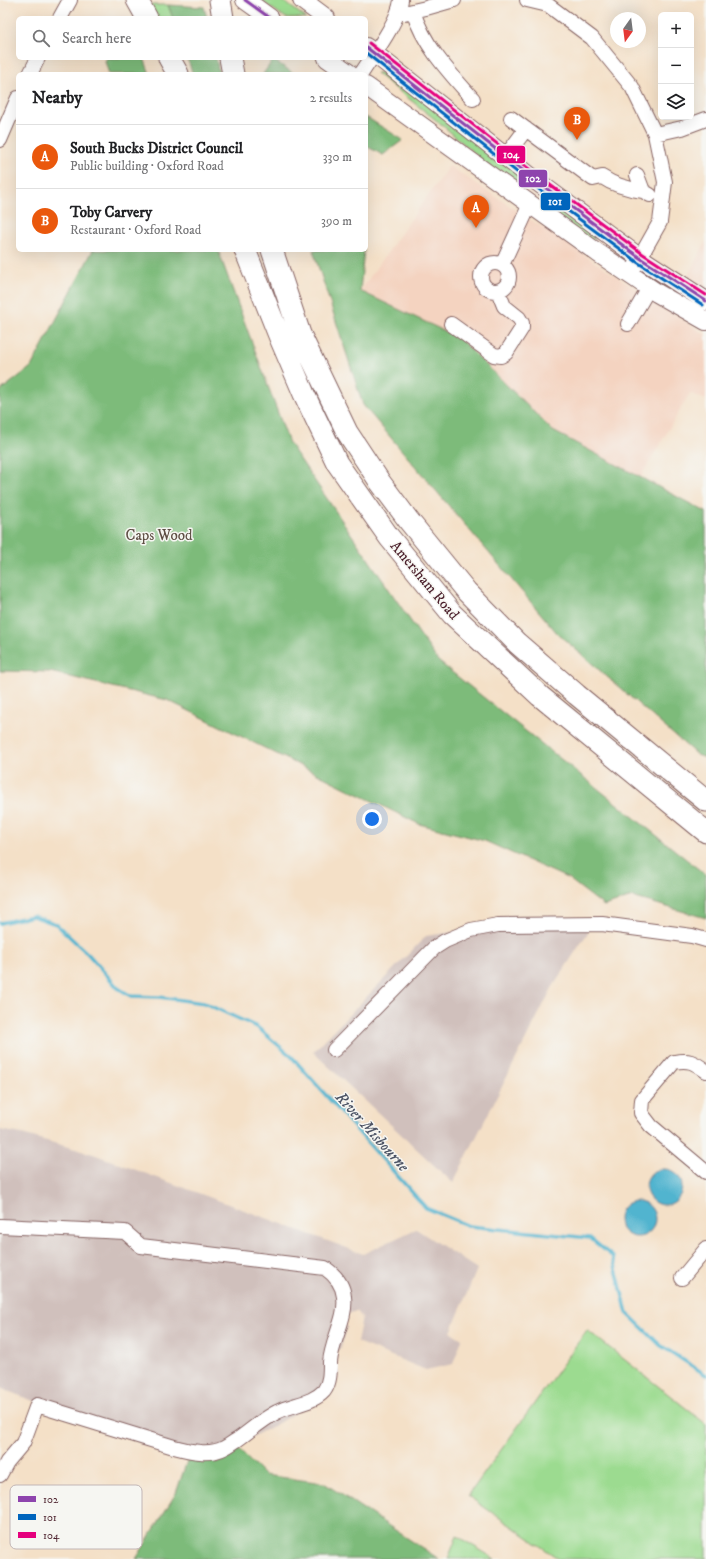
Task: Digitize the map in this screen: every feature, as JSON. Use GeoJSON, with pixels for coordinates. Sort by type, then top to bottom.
{"type":"FeatureCollection","features":[{"type":"Feature","properties":{"kind":"highway"},"geometry":{"type":"LineString","coordinates":[[137,0],[146,16]]}},
{"type":"Feature","properties":{"kind":"highway"},"geometry":{"type":"LineString","coordinates":[[220,0],[223,16]]}},
{"type":"Feature","properties":{"kind":"highway"},"geometry":{"type":"LineString","coordinates":[[170,60],[177,72]]}},
{"type":"Feature","properties":{"kind":"highway"},"geometry":{"type":"LineString","coordinates":[[230,60],[233,72]]}},
{"type":"Feature","properties":{"kind":"highway","name":"Amersham Road"},"geometry":{"type":"LineString","coordinates":[[247,252],[280,338],[304,394],[337,463],[389,537],[458,620],[540,696],[706,832]]}},
{"type":"Feature","properties":{"kind":"highway"},"geometry":{"type":"LineString","coordinates":[[273,252],[300,334],[347,432],[380,482],[409,521],[466,591],[518,643],[577,695],[706,801]]}},
{"type":"Feature","properties":{"kind":"main road"},"geometry":{"type":"LineString","coordinates":[[245,0],[267,16]]}},
{"type":"Feature","properties":{"kind":"main road"},"geometry":{"type":"LineString","coordinates":[[302,0],[323,16]]}},
{"type":"Feature","properties":{"kind":"main road"},"geometry":{"type":"LineString","coordinates":[[370,50],[535,180],[640,258],[706,301]]}},
{"type":"Feature","properties":{"kind":"main road"},"geometry":{"type":"LineString","coordinates":[[330,60],[347,72]]}},
{"type":"Feature","properties":{"kind":"main road"},"geometry":{"type":"LineString","coordinates":[[368,87],[630,275],[685,310],[706,321]]}},
{"type":"Feature","properties":{"kind":"main road"},"geometry":{"type":"LineString","coordinates":[[530,204],[535,180]]}},
{"type":"Feature","properties":{"kind":"street"},"geometry":{"type":"LineString","coordinates":[[61,16],[70,0]]}},
{"type":"Feature","properties":{"kind":"street"},"geometry":{"type":"LineString","coordinates":[[370,50],[399,6],[406,13],[454,0]]}},
{"type":"Feature","properties":{"kind":"street"},"geometry":{"type":"LineString","coordinates":[[527,0],[548,5],[592,38],[632,87],[655,134],[664,182],[660,222],[630,275]]}},
{"type":"Feature","properties":{"kind":"street"},"geometry":{"type":"LineString","coordinates":[[414,12],[424,37],[436,57],[472,100]]}},
{"type":"Feature","properties":{"kind":"street"},"geometry":{"type":"LineString","coordinates":[[31,72],[37,60]]}},
{"type":"Feature","properties":{"kind":"street"},"geometry":{"type":"LineString","coordinates":[[363,72],[367,60]]}},
{"type":"Feature","properties":{"kind":"street"},"geometry":{"type":"LineString","coordinates":[[0,140],[16,103]]}},
{"type":"Feature","properties":{"kind":"street"},"geometry":{"type":"LineString","coordinates":[[511,118],[593,179],[602,177],[611,183],[624,188],[643,191],[662,202]]}},
{"type":"Feature","properties":{"kind":"street"},"geometry":{"type":"LineString","coordinates":[[655,134],[682,128],[706,119]]}},
{"type":"Feature","properties":{"kind":"street"},"geometry":{"type":"LineString","coordinates":[[505,157],[526,130]]}},
{"type":"Feature","properties":{"kind":"street"},"geometry":{"type":"LineString","coordinates":[[637,175],[643,191]]}},
{"type":"Feature","properties":{"kind":"street"},"geometry":{"type":"LineString","coordinates":[[502,265],[530,204]]}},
{"type":"Feature","properties":{"kind":"street"},"geometry":{"type":"LineString","coordinates":[[494,263],[502,265],[507,269],[509,278],[506,286],[498,291],[494,292],[485,288],[480,279],[486,266],[494,263]]}},
{"type":"Feature","properties":{"kind":"street"},"geometry":{"type":"LineString","coordinates":[[628,324],[649,288]]}},
{"type":"Feature","properties":{"kind":"street"},"geometry":{"type":"LineString","coordinates":[[451,324],[494,355],[501,356],[506,352],[522,328],[522,323],[519,318],[504,306],[498,291]]}},
{"type":"Feature","properties":{"kind":"street"},"geometry":{"type":"LineString","coordinates":[[334,1050],[434,948],[471,930],[498,925],[602,924],[692,936],[706,940]]}},
{"type":"Feature","properties":{"kind":"street"},"geometry":{"type":"LineString","coordinates":[[706,1071],[697,1064],[686,1060],[674,1062],[642,1100],[641,1113],[651,1126],[706,1172]]}},
{"type":"Feature","properties":{"kind":"street"},"geometry":{"type":"LineString","coordinates":[[0,1226],[125,1232],[141,1246],[325,1268],[334,1274],[340,1283],[344,1295],[345,1306],[335,1337],[330,1360],[328,1383],[324,1390],[316,1397],[277,1412],[224,1448],[210,1452],[193,1452],[37,1404],[23,1443],[7,1462],[0,1475]]}},
{"type":"Feature","properties":{"kind":"street"},"geometry":{"type":"LineString","coordinates":[[682,1278],[706,1249]]}},
{"type":"Feature","properties":{"kind":"shaded area"},"geometry":{"type":"Polygon","coordinates":[[[449,166],[706,335],[706,400],[690,393],[640,478],[553,431],[459,338],[360,291],[449,166]]]}},
{"type":"Feature","properties":{"kind":"shaded area"},"geometry":{"type":"Polygon","coordinates":[[[706,241],[706,286],[688,275],[706,241]]]}},
{"type":"Feature","properties":{"kind":"shaded area"},"geometry":{"type":"Polygon","coordinates":[[[594,923],[552,988],[453,1183],[313,1052],[426,936],[488,927],[594,923]]]}},
{"type":"Feature","properties":{"kind":"shaded area"},"geometry":{"type":"Polygon","coordinates":[[[0,1130],[22,1134],[93,1154],[363,1254],[416,1229],[477,1269],[451,1332],[462,1339],[453,1364],[426,1370],[357,1342],[362,1318],[357,1311],[349,1313],[344,1322],[347,1328],[341,1347],[335,1353],[331,1390],[280,1422],[235,1446],[187,1461],[0,1388],[0,1130]]]}},
{"type":"Feature","properties":{"kind":"green space"},"geometry":{"type":"Polygon","coordinates":[[[260,0],[282,0],[303,16],[283,16],[260,0]]]}},
{"type":"Feature","properties":{"kind":"green space"},"geometry":{"type":"Polygon","coordinates":[[[148,5],[168,5],[172,16],[154,16],[148,5]]]}},
{"type":"Feature","properties":{"kind":"green space"},"geometry":{"type":"Polygon","coordinates":[[[168,5],[204,7],[206,16],[172,16],[168,5]]]}},
{"type":"Feature","properties":{"kind":"green space"},"geometry":{"type":"Polygon","coordinates":[[[145,60],[149,72],[108,72],[105,61],[145,60]]]}},
{"type":"Feature","properties":{"kind":"green space"},"geometry":{"type":"Polygon","coordinates":[[[188,60],[216,60],[219,72],[192,72],[188,60]]]}},
{"type":"Feature","properties":{"kind":"green space"},"geometry":{"type":"Polygon","coordinates":[[[273,60],[292,72],[264,72],[273,60]]]}},
{"type":"Feature","properties":{"kind":"green space"},"geometry":{"type":"Polygon","coordinates":[[[393,72],[517,173],[520,188],[504,180],[441,124],[376,73],[393,72]]]}},
{"type":"Feature","properties":{"kind":"green space"},"geometry":{"type":"Polygon","coordinates":[[[368,118],[403,140],[383,155],[368,147],[368,118]]]}},
{"type":"Feature","properties":{"kind":"green space"},"geometry":{"type":"Polygon","coordinates":[[[546,199],[596,238],[591,240],[539,204],[546,199]]]}},
{"type":"Feature","properties":{"kind":"green space","name":"Caps Wood"},"geometry":{"type":"Polygon","coordinates":[[[92,252],[219,252],[289,443],[438,661],[706,875],[706,918],[632,897],[604,906],[569,879],[485,841],[419,824],[167,700],[50,672],[0,671],[0,391],[31,367],[92,252]]]}},
{"type":"Feature","properties":{"kind":"green space"},"geometry":{"type":"Polygon","coordinates":[[[314,252],[364,252],[360,291],[459,338],[553,431],[706,512],[706,758],[697,755],[558,634],[363,405],[314,252]]]}},
{"type":"Feature","properties":{"kind":"green space"},"geometry":{"type":"Polygon","coordinates":[[[587,1330],[706,1424],[706,1559],[559,1559],[468,1496],[587,1330]]]}},
{"type":"Feature","properties":{"kind":"green space"},"geometry":{"type":"Polygon","coordinates":[[[235,1446],[264,1475],[324,1483],[439,1559],[136,1559],[176,1493],[187,1461],[235,1446]]]}},
{"type":"Feature","properties":{"kind":"green space"},"geometry":{"type":"Polygon","coordinates":[[[457,1536],[495,1559],[448,1559],[457,1536]]]}},
{"type":"Feature","properties":{"kind":"water"},"geometry":{"type":"Polygon","coordinates":[[[664,1169],[677,1174],[682,1187],[677,1200],[664,1205],[651,1200],[646,1187],[651,1174],[664,1169]]]}},
{"type":"Feature","properties":{"kind":"water"},"geometry":{"type":"Polygon","coordinates":[[[637,1201],[650,1206],[655,1219],[650,1232],[637,1237],[624,1232],[619,1219],[624,1206],[637,1201]]]}},
{"type":"Feature","properties":{"kind":"waterway","name":"River Misbourne"},"geometry":{"type":"LineString","coordinates":[[0,923],[33,916],[56,924],[88,954],[118,988],[131,996],[159,997],[204,1003],[257,1027],[291,1056],[426,1208],[469,1226],[590,1238],[613,1257],[627,1313],[660,1345],[706,1375]]}},
{"type":"Feature","properties":{"kind":"transit line","name":"102"},"geometry":{"type":"LineString","coordinates":[[245,0],[267,16]]}},
{"type":"Feature","properties":{"kind":"transit line","name":"104"},"geometry":{"type":"LineString","coordinates":[[369,43],[538,176],[643,254],[706,295]]}},
{"type":"Feature","properties":{"kind":"transit line","name":"102"},"geometry":{"type":"LineString","coordinates":[[368,49],[535,180],[640,258],[706,301]]}},
{"type":"Feature","properties":{"kind":"transit line","name":"101"},"geometry":{"type":"LineString","coordinates":[[368,55],[532,184],[637,262],[703,305]]}},
{"type":"Feature","properties":{"kind":"place","name":"Toby Carvery"},"geometry":{"type":"Point","coordinates":[577,140]}},
{"type":"Feature","properties":{"kind":"place","name":"South Bucks District Council"},"geometry":{"type":"Point","coordinates":[476,228]}}]}
